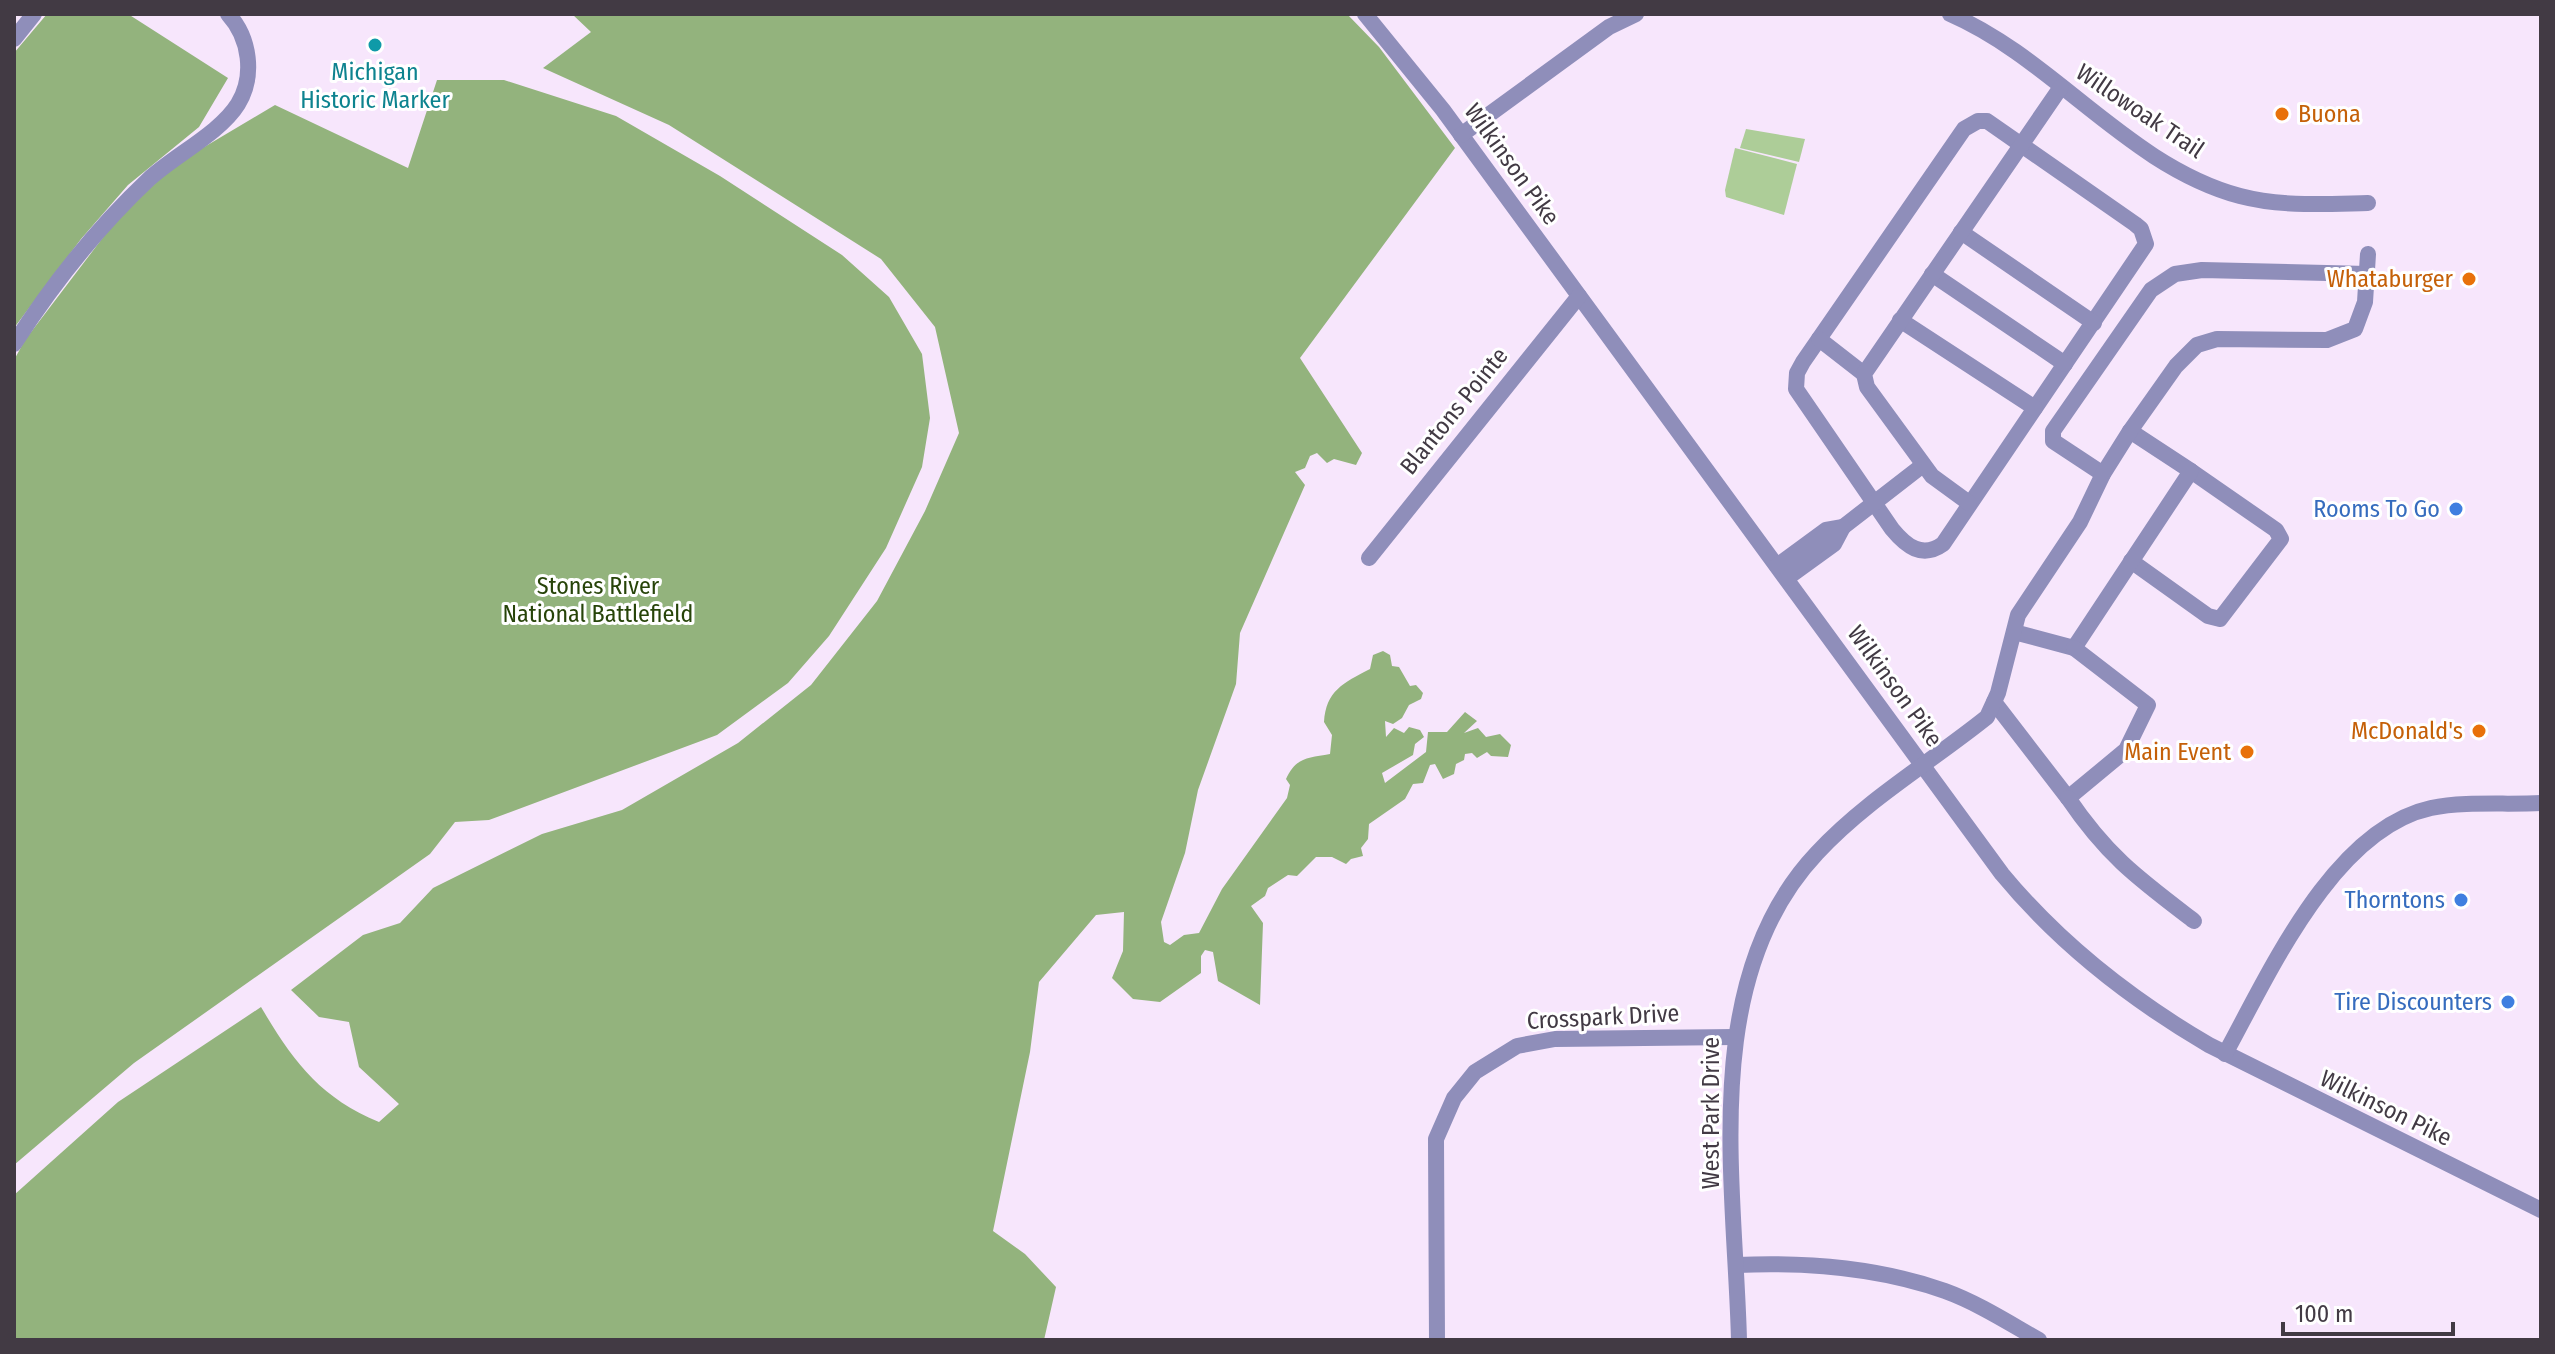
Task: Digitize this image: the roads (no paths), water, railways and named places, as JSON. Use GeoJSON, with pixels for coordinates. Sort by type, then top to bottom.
{"type":"FeatureCollection","features":[{"type":"Feature","properties":{"kind":"street"},"geometry":{"type":"LineString","coordinates":[[14,39],[34,14]]}},
{"type":"Feature","properties":{"kind":"street"},"geometry":{"type":"LineString","coordinates":[[14,344],[39,305],[120,208],[180,152],[227,118],[239,102],[248,61],[246,42],[228,14]]}},
{"type":"Feature","properties":{"kind":"street","name":"Wilkinson Pike"},"geometry":{"type":"LineString","coordinates":[[1365,14],[1405,59],[2002,874],[2044,923],[2166,1018],[2225,1054],[2541,1210]]}},
{"type":"Feature","properties":{"kind":"street"},"geometry":{"type":"LineString","coordinates":[[1461,135],[1609,27],[1636,14]]}},
{"type":"Feature","properties":{"kind":"street","name":"Willowoak Trail"},"geometry":{"type":"LineString","coordinates":[[1950,14],[2009,49],[2185,174],[2238,196],[2283,204],[2368,203]]}},
{"type":"Feature","properties":{"kind":"street"},"geometry":{"type":"LineString","coordinates":[[1864,374],[2061,87]]}},
{"type":"Feature","properties":{"kind":"street"},"geometry":{"type":"LineString","coordinates":[[1987,121],[2021,145],[2135,224],[2145,237],[2143,251],[1943,544],[1928,551],[1910,547],[1900,539],[1796,389],[1797,373],[1970,122],[1987,121]]}},
{"type":"Feature","properties":{"kind":"street"},"geometry":{"type":"LineString","coordinates":[[1961,232],[2094,323]]}},
{"type":"Feature","properties":{"kind":"street"},"geometry":{"type":"LineString","coordinates":[[2194,921],[2119,863],[2095,838],[1994,702],[2018,615],[2080,522],[2103,474],[2130,431],[2176,366],[2197,345],[2217,339],[2327,340],[2355,329],[2365,302],[2368,254]]}},
{"type":"Feature","properties":{"kind":"street"},"geometry":{"type":"LineString","coordinates":[[2103,474],[2053,441],[2053,431],[2151,290],[2175,274],[2202,270],[2367,274]]}},
{"type":"Feature","properties":{"kind":"street"},"geometry":{"type":"LineString","coordinates":[[1932,274],[2065,364]]}},
{"type":"Feature","properties":{"kind":"street","name":"Blantons Pointe"},"geometry":{"type":"LineString","coordinates":[[1369,558],[1579,296]]}},
{"type":"Feature","properties":{"kind":"street"},"geometry":{"type":"LineString","coordinates":[[1900,320],[2035,408]]}},
{"type":"Feature","properties":{"kind":"street"},"geometry":{"type":"LineString","coordinates":[[1819,339],[1864,374],[1867,387],[1923,465],[1941,484],[1969,503]]}},
{"type":"Feature","properties":{"kind":"street"},"geometry":{"type":"LineString","coordinates":[[2130,431],[2276,530],[2281,539],[2220,619],[2208,616],[2131,561]]}},
{"type":"Feature","properties":{"kind":"street"},"geometry":{"type":"LineString","coordinates":[[1782,572],[1826,530],[1843,527],[1923,465]]}},
{"type":"Feature","properties":{"kind":"street"},"geometry":{"type":"LineString","coordinates":[[2074,648],[2191,471]]}},
{"type":"Feature","properties":{"kind":"street"},"geometry":{"type":"LineString","coordinates":[[2014,632],[2074,648],[2148,705],[2126,750],[2068,798]]}},
{"type":"Feature","properties":{"kind":"street","name":"West Park Drive"},"geometry":{"type":"LineString","coordinates":[[1739,1340],[1734,1037],[1756,951],[1796,877],[1842,829],[1987,717],[1994,702]]}},
{"type":"Feature","properties":{"kind":"street"},"geometry":{"type":"LineString","coordinates":[[2225,1054],[2312,901],[2339,866],[2368,842],[2429,808],[2541,803]]}},
{"type":"Feature","properties":{"kind":"street","name":"Crosspark Drive"},"geometry":{"type":"LineString","coordinates":[[1437,1340],[1434,1155],[1441,1125],[1466,1082],[1492,1059],[1517,1046],[1538,1041],[1734,1037]]}},
{"type":"Feature","properties":{"kind":"street"},"geometry":{"type":"LineString","coordinates":[[1737,1265],[1805,1265],[1900,1278],[1947,1292],[2039,1340]]}},
{"type":"Feature","properties":{"kind":"place","name":"Michigan Historic Marker"},"geometry":{"type":"Point","coordinates":[375,45]}},
{"type":"Feature","properties":{"kind":"place","name":"Buona"},"geometry":{"type":"Point","coordinates":[2282,114]}},
{"type":"Feature","properties":{"kind":"place","name":"Whataburger"},"geometry":{"type":"Point","coordinates":[2469,279]}},
{"type":"Feature","properties":{"kind":"place","name":"Rooms To Go"},"geometry":{"type":"Point","coordinates":[2456,509]}},
{"type":"Feature","properties":{"kind":"place","name":"McDonald's"},"geometry":{"type":"Point","coordinates":[2479,731]}},
{"type":"Feature","properties":{"kind":"place","name":"Main Event"},"geometry":{"type":"Point","coordinates":[2247,752]}},
{"type":"Feature","properties":{"kind":"place","name":"Thorntons"},"geometry":{"type":"Point","coordinates":[2461,900]}},
{"type":"Feature","properties":{"kind":"place","name":"Tire Discounters"},"geometry":{"type":"Point","coordinates":[2508,1002]}},
{"type":"Feature","properties":{"kind":"park label","name":"Stones River National Battlefield"},"geometry":{"type":"Point","coordinates":[598,600]}}]}
